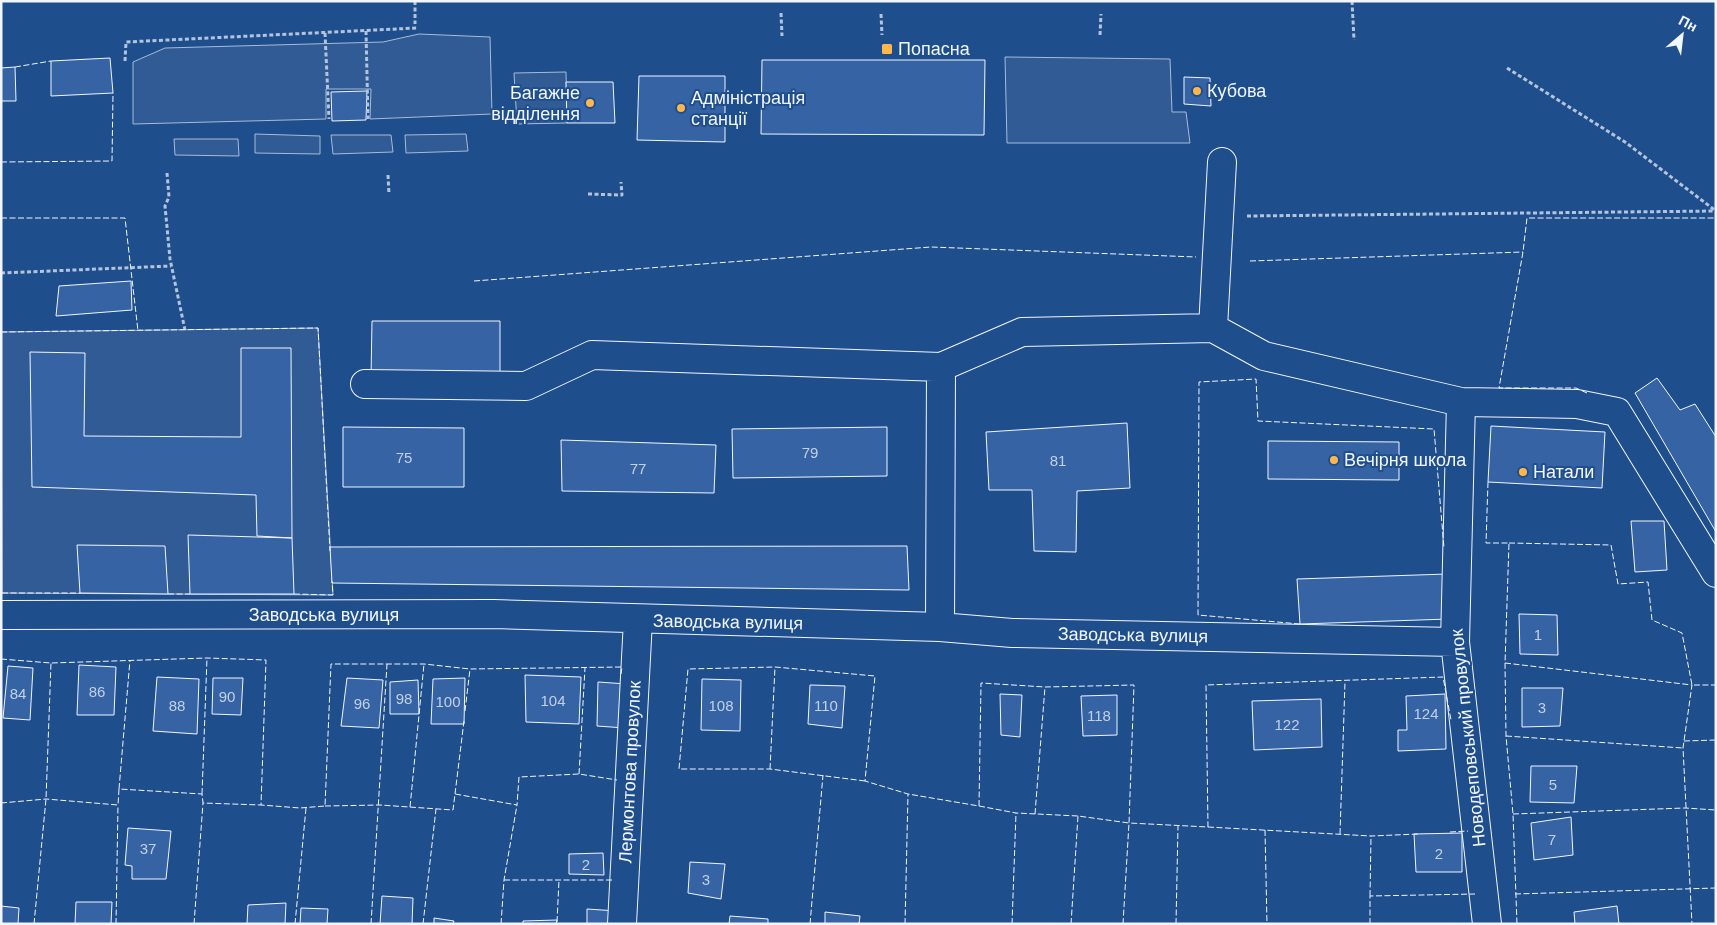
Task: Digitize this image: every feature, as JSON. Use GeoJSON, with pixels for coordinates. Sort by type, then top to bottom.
{"type":"FeatureCollection","features":[{"type":"Feature","properties":{"kind":"street"},"geometry":{"type":"LineString","coordinates":[[1213,328],[1222,162]]}},
{"type":"Feature","properties":{"kind":"street"},"geometry":{"type":"LineString","coordinates":[[365,384],[526,386],[592,355],[941,367],[1022,332],[1213,328],[1264,356],[1461,402],[1577,404],[1617,412],[1716,573]]}},
{"type":"Feature","properties":{"kind":"street"},"geometry":{"type":"LineString","coordinates":[[940,627],[941,367]]}},
{"type":"Feature","properties":{"kind":"street","name":"Новодеповський провулок"},"geometry":{"type":"LineString","coordinates":[[1461,402],[1455,642],[1487,924]]}},
{"type":"Feature","properties":{"kind":"street","name":"Заводська вулиця"},"geometry":{"type":"LineString","coordinates":[[1,616],[494,614],[638,620],[940,627],[1012,633],[1455,642]]}},
{"type":"Feature","properties":{"kind":"street","name":"Лермонтова провулок"},"geometry":{"type":"LineString","coordinates":[[622,924],[638,620]]}},
{"type":"Feature","properties":{"kind":"path"},"geometry":{"type":"LineString","coordinates":[[415,1],[415,24]]}},
{"type":"Feature","properties":{"kind":"path"},"geometry":{"type":"LineString","coordinates":[[1352,1],[1354,40]]}},
{"type":"Feature","properties":{"kind":"path"},"geometry":{"type":"LineString","coordinates":[[781,14],[782,36]]}},
{"type":"Feature","properties":{"kind":"path"},"geometry":{"type":"LineString","coordinates":[[881,14],[882,35]]}},
{"type":"Feature","properties":{"kind":"path"},"geometry":{"type":"LineString","coordinates":[[1100,35],[1101,14]]}},
{"type":"Feature","properties":{"kind":"path"},"geometry":{"type":"LineString","coordinates":[[125,60],[126,42],[417,28]]}},
{"type":"Feature","properties":{"kind":"path"},"geometry":{"type":"LineString","coordinates":[[366,31],[368,119]]}},
{"type":"Feature","properties":{"kind":"path"},"geometry":{"type":"LineString","coordinates":[[325,32],[329,120]]}},
{"type":"Feature","properties":{"kind":"path"},"geometry":{"type":"LineString","coordinates":[[1507,68],[1625,142],[1716,211]]}},
{"type":"Feature","properties":{"kind":"path"},"geometry":{"type":"LineString","coordinates":[[167,173],[169,197],[165,206],[168,246],[185,330]]}},
{"type":"Feature","properties":{"kind":"path"},"geometry":{"type":"LineString","coordinates":[[388,175],[389,194]]}},
{"type":"Feature","properties":{"kind":"path"},"geometry":{"type":"LineString","coordinates":[[588,194],[622,195],[622,182]]}},
{"type":"Feature","properties":{"kind":"path"},"geometry":{"type":"LineString","coordinates":[[1219,217],[1716,211]]}},
{"type":"Feature","properties":{"kind":"path"},"geometry":{"type":"LineString","coordinates":[[1,273],[171,266]]}},
{"type":"Feature","properties":{"kind":"shaded area"},"geometry":{"type":"Polygon","coordinates":[[[419,34],[490,37],[492,114],[370,119],[371,89],[326,89],[326,119],[133,124],[133,62],[165,48],[383,42],[419,34]]]}},
{"type":"Feature","properties":{"kind":"shaded area"},"geometry":{"type":"Polygon","coordinates":[[[1005,57],[1170,59],[1172,112],[1186,112],[1190,143],[1007,143],[1005,57]]]}},
{"type":"Feature","properties":{"kind":"shaded area"},"geometry":{"type":"Polygon","coordinates":[[[566,72],[567,123],[517,124],[514,73],[566,72]]]}},
{"type":"Feature","properties":{"kind":"shaded area"},"geometry":{"type":"Polygon","coordinates":[[[255,134],[320,136],[320,154],[255,153],[255,134]]]}},
{"type":"Feature","properties":{"kind":"shaded area"},"geometry":{"type":"Polygon","coordinates":[[[466,134],[468,151],[406,153],[405,135],[466,134]]]}},
{"type":"Feature","properties":{"kind":"shaded area"},"geometry":{"type":"Polygon","coordinates":[[[331,135],[391,135],[393,152],[333,154],[331,135]]]}},
{"type":"Feature","properties":{"kind":"shaded area"},"geometry":{"type":"Polygon","coordinates":[[[174,139],[238,139],[239,156],[175,155],[174,139]]]}},
{"type":"Feature","properties":{"kind":"shaded area"},"geometry":{"type":"Polygon","coordinates":[[[318,328],[333,595],[2,593],[1,332],[318,328]]]}},
{"type":"Feature","properties":{"kind":"building"},"geometry":{"type":"Polygon","coordinates":[[[110,58],[113,93],[51,96],[51,61],[110,58]]]}},
{"type":"Feature","properties":{"kind":"building","name":"Попасна"},"geometry":{"type":"Polygon","coordinates":[[[762,60],[985,60],[984,135],[761,134],[762,60]]]}},
{"type":"Feature","properties":{"kind":"building"},"geometry":{"type":"Polygon","coordinates":[[[15,67],[16,101],[1,101],[1,68],[15,67]]]}},
{"type":"Feature","properties":{"kind":"building","name":"Адміністрація станції"},"geometry":{"type":"Polygon","coordinates":[[[639,76],[725,76],[725,142],[637,140],[639,76]]]}},
{"type":"Feature","properties":{"kind":"building","name":"Кубова"},"geometry":{"type":"Polygon","coordinates":[[[1184,77],[1210,78],[1211,106],[1184,104],[1184,77]]]}},
{"type":"Feature","properties":{"kind":"building","name":"Багажне відділення"},"geometry":{"type":"Polygon","coordinates":[[[566,82],[613,82],[615,123],[567,123],[566,82]]]}},
{"type":"Feature","properties":{"kind":"building"},"geometry":{"type":"Polygon","coordinates":[[[367,91],[366,120],[332,121],[331,92],[367,91]]]}},
{"type":"Feature","properties":{"kind":"building"},"geometry":{"type":"Polygon","coordinates":[[[131,281],[132,310],[56,316],[59,286],[131,281]]]}},
{"type":"Feature","properties":{"kind":"building"},"geometry":{"type":"Polygon","coordinates":[[[372,321],[500,321],[500,377],[371,377],[372,321]]]}},
{"type":"Feature","properties":{"kind":"building"},"geometry":{"type":"Polygon","coordinates":[[[241,348],[291,348],[292,538],[257,536],[256,495],[32,487],[30,352],[85,353],[84,436],[241,437],[241,348]]]}},
{"type":"Feature","properties":{"kind":"building"},"geometry":{"type":"Polygon","coordinates":[[[1657,378],[1680,410],[1695,404],[1716,437],[1716,532],[1635,393],[1657,378]]]}},
{"type":"Feature","properties":{"kind":"building"},"geometry":{"type":"Polygon","coordinates":[[[1127,423],[1130,488],[1077,491],[1076,552],[1034,551],[1032,490],[989,490],[986,432],[1127,423]]]}},
{"type":"Feature","properties":{"kind":"building"},"geometry":{"type":"Polygon","coordinates":[[[1491,426],[1605,432],[1602,488],[1488,482],[1491,426]]]}},
{"type":"Feature","properties":{"kind":"building"},"geometry":{"type":"Polygon","coordinates":[[[343,427],[464,428],[464,487],[343,487],[343,427]]]}},
{"type":"Feature","properties":{"kind":"building"},"geometry":{"type":"Polygon","coordinates":[[[887,427],[887,476],[733,478],[732,429],[887,427]]]}},
{"type":"Feature","properties":{"kind":"building"},"geometry":{"type":"Polygon","coordinates":[[[561,440],[716,445],[714,493],[562,491],[561,440]]]}},
{"type":"Feature","properties":{"kind":"building","name":"Вечірня школа"},"geometry":{"type":"Polygon","coordinates":[[[1268,441],[1399,442],[1399,480],[1268,479],[1268,441]]]}},
{"type":"Feature","properties":{"kind":"building"},"geometry":{"type":"Polygon","coordinates":[[[1631,521],[1664,521],[1667,570],[1635,572],[1631,521]]]}},
{"type":"Feature","properties":{"kind":"building"},"geometry":{"type":"Polygon","coordinates":[[[188,535],[292,538],[294,594],[190,594],[188,535]]]}},
{"type":"Feature","properties":{"kind":"building"},"geometry":{"type":"Polygon","coordinates":[[[77,545],[165,546],[168,594],[80,593],[77,545]]]}},
{"type":"Feature","properties":{"kind":"building"},"geometry":{"type":"Polygon","coordinates":[[[907,546],[909,590],[332,583],[330,547],[907,546]]]}},
{"type":"Feature","properties":{"kind":"building"},"geometry":{"type":"Polygon","coordinates":[[[1447,574],[1449,619],[1300,624],[1297,579],[1447,574]]]}},
{"type":"Feature","properties":{"kind":"building"},"geometry":{"type":"Polygon","coordinates":[[[1519,614],[1557,615],[1558,655],[1520,654],[1519,614]]]}},
{"type":"Feature","properties":{"kind":"building"},"geometry":{"type":"Polygon","coordinates":[[[79,665],[116,667],[114,715],[77,715],[79,665]]]}},
{"type":"Feature","properties":{"kind":"building"},"geometry":{"type":"Polygon","coordinates":[[[8,666],[33,668],[30,720],[3,718],[8,666]]]}},
{"type":"Feature","properties":{"kind":"building"},"geometry":{"type":"Polygon","coordinates":[[[525,675],[581,677],[579,724],[526,722],[525,675]]]}},
{"type":"Feature","properties":{"kind":"building"},"geometry":{"type":"Polygon","coordinates":[[[157,677],[199,679],[197,734],[153,731],[157,677]]]}},
{"type":"Feature","properties":{"kind":"building"},"geometry":{"type":"Polygon","coordinates":[[[213,678],[243,678],[241,715],[212,714],[213,678]]]}},
{"type":"Feature","properties":{"kind":"building"},"geometry":{"type":"Polygon","coordinates":[[[347,678],[383,680],[379,728],[341,726],[347,678]]]}},
{"type":"Feature","properties":{"kind":"building"},"geometry":{"type":"Polygon","coordinates":[[[465,678],[464,724],[431,724],[433,679],[465,678]]]}},
{"type":"Feature","properties":{"kind":"building"},"geometry":{"type":"Polygon","coordinates":[[[702,679],[741,680],[740,731],[701,730],[702,679]]]}},
{"type":"Feature","properties":{"kind":"building"},"geometry":{"type":"Polygon","coordinates":[[[418,680],[419,714],[390,714],[390,682],[418,680]]]}},
{"type":"Feature","properties":{"kind":"building"},"geometry":{"type":"Polygon","coordinates":[[[598,682],[627,684],[625,728],[597,726],[598,682]]]}},
{"type":"Feature","properties":{"kind":"building"},"geometry":{"type":"Polygon","coordinates":[[[810,685],[845,686],[842,728],[808,724],[810,685]]]}},
{"type":"Feature","properties":{"kind":"building"},"geometry":{"type":"Polygon","coordinates":[[[1522,688],[1563,688],[1560,726],[1522,727],[1522,688]]]}},
{"type":"Feature","properties":{"kind":"building"},"geometry":{"type":"Polygon","coordinates":[[[1000,694],[1022,695],[1020,737],[1001,735],[1000,694]]]}},
{"type":"Feature","properties":{"kind":"building"},"geometry":{"type":"Polygon","coordinates":[[[1445,694],[1446,749],[1398,751],[1398,730],[1407,730],[1406,696],[1445,694]]]}},
{"type":"Feature","properties":{"kind":"building"},"geometry":{"type":"Polygon","coordinates":[[[1117,695],[1117,735],[1083,736],[1081,696],[1117,695]]]}},
{"type":"Feature","properties":{"kind":"building"},"geometry":{"type":"Polygon","coordinates":[[[1321,699],[1322,747],[1254,750],[1252,701],[1321,699]]]}},
{"type":"Feature","properties":{"kind":"building"},"geometry":{"type":"Polygon","coordinates":[[[1531,766],[1577,766],[1574,803],[1530,802],[1531,766]]]}},
{"type":"Feature","properties":{"kind":"building"},"geometry":{"type":"Polygon","coordinates":[[[1571,817],[1573,855],[1534,860],[1531,823],[1571,817]]]}},
{"type":"Feature","properties":{"kind":"building"},"geometry":{"type":"Polygon","coordinates":[[[128,828],[171,831],[166,879],[132,879],[132,866],[125,865],[128,828]]]}},
{"type":"Feature","properties":{"kind":"building"},"geometry":{"type":"Polygon","coordinates":[[[1462,833],[1462,872],[1416,872],[1414,834],[1462,833]]]}},
{"type":"Feature","properties":{"kind":"building"},"geometry":{"type":"Polygon","coordinates":[[[603,853],[604,875],[569,874],[569,854],[603,853]]]}},
{"type":"Feature","properties":{"kind":"building"},"geometry":{"type":"Polygon","coordinates":[[[690,862],[725,864],[721,899],[688,893],[690,862]]]}},
{"type":"Feature","properties":{"kind":"building"},"geometry":{"type":"Polygon","coordinates":[[[382,896],[413,898],[412,924],[380,924],[382,896]]]}},
{"type":"Feature","properties":{"kind":"building"},"geometry":{"type":"Polygon","coordinates":[[[76,902],[112,902],[111,924],[75,924],[76,902]]]}},
{"type":"Feature","properties":{"kind":"building"},"geometry":{"type":"Polygon","coordinates":[[[286,903],[285,924],[247,924],[248,905],[286,903]]]}},
{"type":"Feature","properties":{"kind":"building"},"geometry":{"type":"Polygon","coordinates":[[[1,906],[19,908],[18,924],[1,924],[1,906]]]}},
{"type":"Feature","properties":{"kind":"building"},"geometry":{"type":"Polygon","coordinates":[[[1617,906],[1619,924],[1575,924],[1574,912],[1617,906]]]}},
{"type":"Feature","properties":{"kind":"building"},"geometry":{"type":"Polygon","coordinates":[[[301,908],[328,909],[327,924],[300,924],[301,908]]]}},
{"type":"Feature","properties":{"kind":"building"},"geometry":{"type":"Polygon","coordinates":[[[587,909],[617,911],[616,924],[587,924],[587,909]]]}},
{"type":"Feature","properties":{"kind":"building"},"geometry":{"type":"Polygon","coordinates":[[[825,912],[860,916],[859,924],[825,924],[825,912]]]}},
{"type":"Feature","properties":{"kind":"building"},"geometry":{"type":"Polygon","coordinates":[[[730,916],[768,919],[768,924],[729,924],[730,916]]]}},
{"type":"Feature","properties":{"kind":"building"},"geometry":{"type":"Polygon","coordinates":[[[434,918],[454,921],[453,924],[434,924],[434,918]]]}},
{"type":"Feature","properties":{"kind":"building"},"geometry":{"type":"Polygon","coordinates":[[[557,920],[556,924],[523,924],[523,921],[557,920]]]}},
{"type":"Feature","properties":{"kind":"fence"},"geometry":{"type":"LineString","coordinates":[[15,67],[51,61]]}},
{"type":"Feature","properties":{"kind":"fence"},"geometry":{"type":"LineString","coordinates":[[1,162],[112,161],[113,93]]}},
{"type":"Feature","properties":{"kind":"fence"},"geometry":{"type":"LineString","coordinates":[[1,218],[125,218],[138,331]]}},
{"type":"Feature","properties":{"kind":"fence"},"geometry":{"type":"LineString","coordinates":[[1587,393],[1576,388],[1499,388],[1523,252],[1527,218],[1716,218]]}},
{"type":"Feature","properties":{"kind":"fence"},"geometry":{"type":"LineString","coordinates":[[474,281],[931,247],[1196,257]]}},
{"type":"Feature","properties":{"kind":"fence"},"geometry":{"type":"LineString","coordinates":[[1250,261],[1523,252]]}},
{"type":"Feature","properties":{"kind":"fence"},"geometry":{"type":"LineString","coordinates":[[1,332],[318,328],[330,551]]}},
{"type":"Feature","properties":{"kind":"fence"},"geometry":{"type":"LineString","coordinates":[[1300,624],[1198,615],[1199,382],[1256,379],[1258,421],[1434,429],[1444,548]]}},
{"type":"Feature","properties":{"kind":"fence"},"geometry":{"type":"LineString","coordinates":[[1488,482],[1486,543],[1509,543],[1505,663],[1506,736],[1513,814],[1517,924]]}},
{"type":"Feature","properties":{"kind":"fence"},"geometry":{"type":"LineString","coordinates":[[1509,543],[1611,545],[1618,584],[1648,582],[1652,620],[1682,633],[1692,685],[1716,685]]}},
{"type":"Feature","properties":{"kind":"fence"},"geometry":{"type":"LineString","coordinates":[[294,594],[333,595],[332,581]]}},
{"type":"Feature","properties":{"kind":"fence"},"geometry":{"type":"LineString","coordinates":[[1,582],[1,593]]}},
{"type":"Feature","properties":{"kind":"fence"},"geometry":{"type":"LineString","coordinates":[[2,593],[80,593]]}},
{"type":"Feature","properties":{"kind":"fence"},"geometry":{"type":"LineString","coordinates":[[168,594],[190,594]]}},
{"type":"Feature","properties":{"kind":"fence"},"geometry":{"type":"LineString","coordinates":[[1,659],[51,663],[207,658],[266,660],[261,805],[300,808],[325,806],[331,664],[424,664],[470,669],[622,667],[621,674]]}},
{"type":"Feature","properties":{"kind":"fence"},"geometry":{"type":"LineString","coordinates":[[202,794],[207,658]]}},
{"type":"Feature","properties":{"kind":"fence"},"geometry":{"type":"LineString","coordinates":[[119,789],[130,660]]}},
{"type":"Feature","properties":{"kind":"fence"},"geometry":{"type":"LineString","coordinates":[[34,924],[46,799],[51,663]]}},
{"type":"Feature","properties":{"kind":"fence"},"geometry":{"type":"LineString","coordinates":[[1505,663],[1692,685],[1683,748],[1692,924]]}},
{"type":"Feature","properties":{"kind":"fence"},"geometry":{"type":"LineString","coordinates":[[371,924],[387,664]]}},
{"type":"Feature","properties":{"kind":"fence"},"geometry":{"type":"LineString","coordinates":[[410,807],[424,664]]}},
{"type":"Feature","properties":{"kind":"fence"},"geometry":{"type":"LineString","coordinates":[[770,769],[775,667]]}},
{"type":"Feature","properties":{"kind":"fence"},"geometry":{"type":"LineString","coordinates":[[865,781],[770,769],[679,769],[688,669],[775,667],[875,676],[865,781],[908,794],[979,806],[981,683],[1045,687],[1134,685],[1129,823],[1208,827],[1206,685],[1443,677],[1451,720]]}},
{"type":"Feature","properties":{"kind":"fence"},"geometry":{"type":"LineString","coordinates":[[579,774],[585,668]]}},
{"type":"Feature","properties":{"kind":"fence"},"geometry":{"type":"LineString","coordinates":[[465,711],[470,669]]}},
{"type":"Feature","properties":{"kind":"fence"},"geometry":{"type":"LineString","coordinates":[[1340,834],[1345,682]]}},
{"type":"Feature","properties":{"kind":"fence"},"geometry":{"type":"LineString","coordinates":[[1035,814],[1045,687]]}},
{"type":"Feature","properties":{"kind":"fence"},"geometry":{"type":"LineString","coordinates":[[455,794],[464,721]]}},
{"type":"Feature","properties":{"kind":"fence"},"geometry":{"type":"LineString","coordinates":[[1506,736],[1683,748]]}},
{"type":"Feature","properties":{"kind":"fence"},"geometry":{"type":"LineString","coordinates":[[1684,741],[1716,740]]}},
{"type":"Feature","properties":{"kind":"fence"},"geometry":{"type":"LineString","coordinates":[[325,806],[380,805],[453,810],[455,794],[517,805],[519,777],[579,774],[617,780]]}},
{"type":"Feature","properties":{"kind":"fence"},"geometry":{"type":"LineString","coordinates":[[810,924],[823,775]]}},
{"type":"Feature","properties":{"kind":"fence"},"geometry":{"type":"LineString","coordinates":[[1,803],[46,799],[118,805],[119,789],[202,794],[203,803],[261,805]]}},
{"type":"Feature","properties":{"kind":"fence"},"geometry":{"type":"LineString","coordinates":[[905,924],[908,794]]}},
{"type":"Feature","properties":{"kind":"fence"},"geometry":{"type":"LineString","coordinates":[[194,924],[203,803]]}},
{"type":"Feature","properties":{"kind":"fence"},"geometry":{"type":"LineString","coordinates":[[116,924],[118,805]]}},
{"type":"Feature","properties":{"kind":"fence"},"geometry":{"type":"LineString","coordinates":[[501,924],[504,880],[517,805]]}},
{"type":"Feature","properties":{"kind":"fence"},"geometry":{"type":"LineString","coordinates":[[979,806],[1016,813],[1078,816],[1129,823],[1123,924]]}},
{"type":"Feature","properties":{"kind":"fence"},"geometry":{"type":"LineString","coordinates":[[295,924],[306,808]]}},
{"type":"Feature","properties":{"kind":"fence"},"geometry":{"type":"LineString","coordinates":[[1513,814],[1685,808],[1716,810]]}},
{"type":"Feature","properties":{"kind":"fence"},"geometry":{"type":"LineString","coordinates":[[423,924],[436,809]]}},
{"type":"Feature","properties":{"kind":"fence"},"geometry":{"type":"LineString","coordinates":[[1012,924],[1016,813]]}},
{"type":"Feature","properties":{"kind":"fence"},"geometry":{"type":"LineString","coordinates":[[1071,924],[1078,816]]}},
{"type":"Feature","properties":{"kind":"fence"},"geometry":{"type":"LineString","coordinates":[[1176,924],[1178,826]]}},
{"type":"Feature","properties":{"kind":"fence"},"geometry":{"type":"LineString","coordinates":[[1208,827],[1371,836],[1418,834]]}},
{"type":"Feature","properties":{"kind":"fence"},"geometry":{"type":"LineString","coordinates":[[1265,830],[1267,924]]}},
{"type":"Feature","properties":{"kind":"fence"},"geometry":{"type":"LineString","coordinates":[[1450,832],[1468,831]]}},
{"type":"Feature","properties":{"kind":"fence"},"geometry":{"type":"LineString","coordinates":[[1370,896],[1371,836]]}},
{"type":"Feature","properties":{"kind":"fence"},"geometry":{"type":"LineString","coordinates":[[504,880],[613,880]]}},
{"type":"Feature","properties":{"kind":"fence"},"geometry":{"type":"LineString","coordinates":[[557,922],[559,880]]}},
{"type":"Feature","properties":{"kind":"fence"},"geometry":{"type":"LineString","coordinates":[[1515,894],[1716,888]]}},
{"type":"Feature","properties":{"kind":"fence"},"geometry":{"type":"LineString","coordinates":[[1370,924],[1370,896],[1475,894]]}},
{"type":"Feature","properties":{"kind":"place","name":"Попасна"},"geometry":{"type":"Point","coordinates":[887,49]}},
{"type":"Feature","properties":{"kind":"place","name":"Кубова"},"geometry":{"type":"Point","coordinates":[1197,91]}},
{"type":"Feature","properties":{"kind":"place","name":"Багажне відділення"},"geometry":{"type":"Point","coordinates":[590,103]}},
{"type":"Feature","properties":{"kind":"place","name":"Адміністрація станції"},"geometry":{"type":"Point","coordinates":[681,108]}},
{"type":"Feature","properties":{"kind":"place","name":"Вечірня школа"},"geometry":{"type":"Point","coordinates":[1334,460]}},
{"type":"Feature","properties":{"kind":"place","name":"Натали"},"geometry":{"type":"Point","coordinates":[1523,472]}}]}
